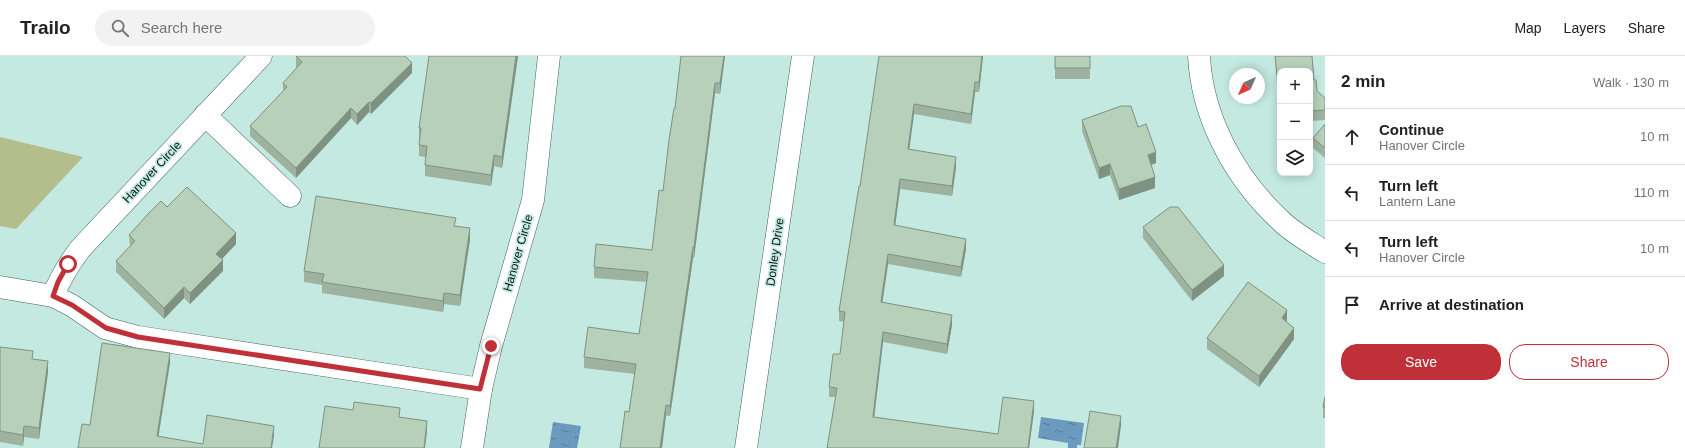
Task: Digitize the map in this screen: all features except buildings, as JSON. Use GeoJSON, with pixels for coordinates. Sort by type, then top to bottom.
{"type":"FeatureCollection","features":[{"type":"Feature","properties":{"kind":"street","name":"Hanover Circle"},"geometry":{"type":"LineString","coordinates":[[53,296],[58,282],[68,264],[80,249],[261,56]]}},
{"type":"Feature","properties":{"kind":"street","name":"Hanover Circle"},"geometry":{"type":"LineString","coordinates":[[472,448],[480,389],[533,200],[548,56]]}},
{"type":"Feature","properties":{"kind":"street","name":"Donley Drive"},"geometry":{"type":"LineString","coordinates":[[746,448],[804,56]]}},
{"type":"Feature","properties":{"kind":"street"},"geometry":{"type":"LineString","coordinates":[[1199,56],[1207,105],[1222,142],[1245,182],[1280,221],[1325,252]]}},
{"type":"Feature","properties":{"kind":"street"},"geometry":{"type":"LineString","coordinates":[[205,115],[290,196]]}},
{"type":"Feature","properties":{"kind":"street"},"geometry":{"type":"LineString","coordinates":[[0,287],[53,296],[72,305],[106,328],[138,337],[480,389]]}},
{"type":"Feature","properties":{"kind":"green space"},"geometry":{"type":"Polygon","coordinates":[[[0,137],[83,157],[16,229],[0,226],[0,137]]]}},
{"type":"Feature","properties":{"kind":"water"},"geometry":{"type":"Polygon","coordinates":[[[1041,417],[1084,423],[1081,445],[1077,445],[1077,448],[1068,448],[1068,443],[1038,438],[1041,417]]]}},
{"type":"Feature","properties":{"kind":"water"},"geometry":{"type":"Polygon","coordinates":[[[553,422],[581,426],[577,448],[549,448],[553,422]]]}},
{"type":"Feature","properties":{"kind":"route"},"geometry":{"type":"LineString","coordinates":[[68,264],[58,282],[53,296],[72,305],[106,328],[138,337],[480,389],[491,346]]}}]}
